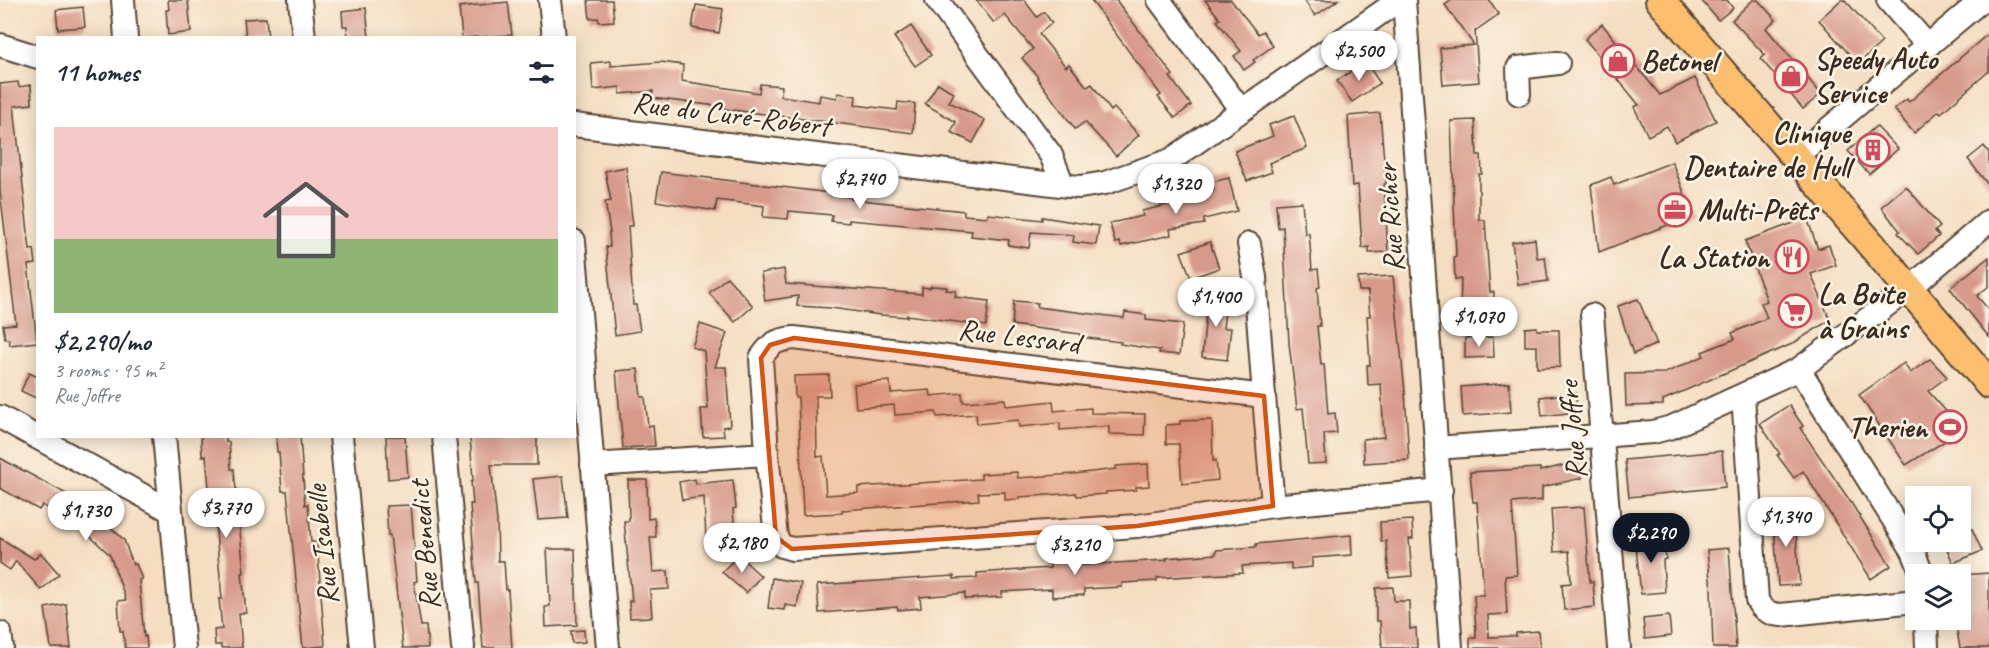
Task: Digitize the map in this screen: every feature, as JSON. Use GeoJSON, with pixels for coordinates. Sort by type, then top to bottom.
{"type":"FeatureCollection","features":[{"type":"Feature","properties":{"kind":"main road"},"geometry":{"type":"LineString","coordinates":[[1660,0],[1794,158],[1910,288],[1989,384]]}},
{"type":"Feature","properties":{"kind":"street"},"geometry":{"type":"LineString","coordinates":[[123,0],[126,36]]}},
{"type":"Feature","properties":{"kind":"street"},"geometry":{"type":"LineString","coordinates":[[300,0],[304,36]]}},
{"type":"Feature","properties":{"kind":"street"},"geometry":{"type":"LineString","coordinates":[[550,0],[554,36]]}},
{"type":"Feature","properties":{"kind":"street"},"geometry":{"type":"LineString","coordinates":[[937,0],[1051,155],[1062,185]]}},
{"type":"Feature","properties":{"kind":"street"},"geometry":{"type":"LineString","coordinates":[[1159,0],[1241,110]]}},
{"type":"Feature","properties":{"kind":"street"},"geometry":{"type":"LineString","coordinates":[[1888,0],[1928,46]]}},
{"type":"Feature","properties":{"kind":"street"},"geometry":{"type":"LineString","coordinates":[[1794,158],[1982,0]]}},
{"type":"Feature","properties":{"kind":"street","name":"Rue du Curé-Robert"},"geometry":{"type":"LineString","coordinates":[[576,125],[1062,185],[1095,186],[1171,160],[1393,2]]}},
{"type":"Feature","properties":{"kind":"street","name":"Rue Richer"},"geometry":{"type":"LineString","coordinates":[[1393,2],[1441,490],[1451,648]]}},
{"type":"Feature","properties":{"kind":"street"},"geometry":{"type":"LineString","coordinates":[[0,45],[36,56]]}},
{"type":"Feature","properties":{"kind":"street"},"geometry":{"type":"LineString","coordinates":[[1519,94],[1518,68],[1558,63]]}},
{"type":"Feature","properties":{"kind":"street"},"geometry":{"type":"LineString","coordinates":[[1436,448],[1663,430],[1799,369],[1910,288],[1989,221]]}},
{"type":"Feature","properties":{"kind":"street"},"geometry":{"type":"LineString","coordinates":[[1249,244],[1255,277],[1273,506]]}},
{"type":"Feature","properties":{"kind":"street"},"geometry":{"type":"LineString","coordinates":[[576,266],[608,648]]}},
{"type":"Feature","properties":{"kind":"street","name":"Rue Joffre"},"geometry":{"type":"LineString","coordinates":[[1592,315],[1619,648]]}},
{"type":"Feature","properties":{"kind":"street","name":"Rue Lessard"},"geometry":{"type":"LineString","coordinates":[[1264,396],[794,338],[782,340],[770,345],[761,358],[767,454],[776,537],[782,546],[792,549],[1145,526],[1273,506],[1441,490]]}},
{"type":"Feature","properties":{"kind":"street"},"geometry":{"type":"LineString","coordinates":[[1799,369],[1913,551],[1918,564]]}},
{"type":"Feature","properties":{"kind":"street"},"geometry":{"type":"LineString","coordinates":[[1743,396],[1757,600],[1760,606],[1766,612],[1781,615],[1905,602]]}},
{"type":"Feature","properties":{"kind":"street"},"geometry":{"type":"LineString","coordinates":[[0,417],[36,437]]}},
{"type":"Feature","properties":{"kind":"street"},"geometry":{"type":"LineString","coordinates":[[38,438],[171,511]]}},
{"type":"Feature","properties":{"kind":"street"},"geometry":{"type":"LineString","coordinates":[[164,438],[184,648]]}},
{"type":"Feature","properties":{"kind":"street","name":"Rue Isabelle"},"geometry":{"type":"LineString","coordinates":[[341,438],[362,648]]}},
{"type":"Feature","properties":{"kind":"street","name":"Rue Benedict"},"geometry":{"type":"LineString","coordinates":[[444,438],[464,648]]}},
{"type":"Feature","properties":{"kind":"street"},"geometry":{"type":"LineString","coordinates":[[592,465],[767,454]]}},
{"type":"Feature","properties":{"kind":"street"},"geometry":{"type":"LineString","coordinates":[[1926,630],[1927,648]]}},
{"type":"Feature","properties":{"kind":"street"},"geometry":{"type":"LineString","coordinates":[[0,633],[2,648]]}},
{"type":"Feature","properties":{"kind":"highlighted area"},"geometry":{"type":"Polygon","coordinates":[[[794,338],[1264,396],[1273,506],[1137,526],[792,549],[776,537],[761,358],[770,345],[794,338]]]}},
{"type":"Feature","properties":{"kind":"building"},"geometry":{"type":"Polygon","coordinates":[[[168,0],[188,0],[191,32],[168,35],[166,10],[169,10],[168,0]]]}},
{"type":"Feature","properties":{"kind":"building"},"geometry":{"type":"Polygon","coordinates":[[[588,0],[612,0],[614,21],[599,22],[598,18],[590,19],[588,0]]]}},
{"type":"Feature","properties":{"kind":"building"},"geometry":{"type":"Polygon","coordinates":[[[976,0],[1024,0],[1037,17],[1044,12],[1052,23],[1039,34],[1066,67],[1069,64],[1087,87],[1092,84],[1111,111],[1114,108],[1139,135],[1116,156],[1085,122],[1075,129],[1022,58],[1033,49],[1005,15],[994,23],[976,0]]]}},
{"type":"Feature","properties":{"kind":"building"},"geometry":{"type":"Polygon","coordinates":[[[1091,0],[1116,0],[1173,75],[1170,77],[1191,105],[1175,118],[1158,97],[1161,95],[1091,0]]]}},
{"type":"Feature","properties":{"kind":"building"},"geometry":{"type":"Polygon","coordinates":[[[1205,0],[1231,0],[1258,34],[1263,31],[1273,46],[1253,60],[1255,62],[1244,70],[1234,56],[1241,51],[1217,21],[1220,19],[1205,0]]]}},
{"type":"Feature","properties":{"kind":"building"},"geometry":{"type":"Polygon","coordinates":[[[1304,0],[1338,0],[1315,16],[1304,0]]]}},
{"type":"Feature","properties":{"kind":"building"},"geometry":{"type":"Polygon","coordinates":[[[1452,0],[1489,0],[1499,14],[1475,31],[1479,82],[1443,85],[1440,48],[1474,45],[1445,5],[1452,0]]]}},
{"type":"Feature","properties":{"kind":"building"},"geometry":{"type":"Polygon","coordinates":[[[1701,0],[1727,0],[1733,8],[1718,20],[1701,0]]]}},
{"type":"Feature","properties":{"kind":"building"},"geometry":{"type":"Polygon","coordinates":[[[1753,0],[1758,0],[1776,20],[1766,28],[1821,94],[1803,109],[1761,59],[1765,55],[1732,20],[1753,0]]]}},
{"type":"Feature","properties":{"kind":"building"},"geometry":{"type":"Polygon","coordinates":[[[1841,0],[1845,0],[1882,42],[1858,64],[1819,20],[1841,0]]]}},
{"type":"Feature","properties":{"kind":"building"},"geometry":{"type":"Polygon","coordinates":[[[508,2],[512,35],[462,36],[459,7],[508,2]]]}},
{"type":"Feature","properties":{"kind":"building"},"geometry":{"type":"Polygon","coordinates":[[[696,5],[723,9],[719,33],[692,28],[696,5]]]}},
{"type":"Feature","properties":{"kind":"building"},"geometry":{"type":"Polygon","coordinates":[[[83,7],[85,27],[58,29],[56,10],[83,7]]]}},
{"type":"Feature","properties":{"kind":"building"},"geometry":{"type":"Polygon","coordinates":[[[366,8],[369,36],[348,36],[347,26],[343,26],[342,11],[366,8]]]}},
{"type":"Feature","properties":{"kind":"building"},"geometry":{"type":"Polygon","coordinates":[[[266,18],[268,36],[246,36],[244,19],[266,18]]]}},
{"type":"Feature","properties":{"kind":"building"},"geometry":{"type":"Polygon","coordinates":[[[1602,24],[1660,95],[1695,78],[1716,121],[1675,142],[1667,126],[1648,136],[1634,107],[1639,105],[1585,39],[1602,24]]]}},
{"type":"Feature","properties":{"kind":"building"},"geometry":{"type":"Polygon","coordinates":[[[911,26],[931,55],[915,66],[894,37],[911,26]]]}},
{"type":"Feature","properties":{"kind":"building"},"geometry":{"type":"Polygon","coordinates":[[[1989,33],[1989,71],[1914,133],[1894,109],[1907,99],[1909,102],[1989,33]]]}},
{"type":"Feature","properties":{"kind":"building"},"geometry":{"type":"Polygon","coordinates":[[[611,61],[611,66],[661,62],[683,65],[682,81],[759,93],[760,84],[782,86],[781,96],[819,102],[820,95],[837,98],[838,93],[856,96],[855,105],[897,110],[898,102],[915,104],[913,133],[652,98],[653,91],[620,94],[620,87],[593,90],[591,63],[611,61]]]}},
{"type":"Feature","properties":{"kind":"building"},"geometry":{"type":"Polygon","coordinates":[[[1365,61],[1380,83],[1352,102],[1337,81],[1365,61]]]}},
{"type":"Feature","properties":{"kind":"building"},"geometry":{"type":"Polygon","coordinates":[[[18,82],[19,87],[31,85],[32,104],[14,106],[30,250],[34,249],[36,264],[28,265],[36,342],[10,345],[9,339],[5,339],[3,325],[16,324],[0,190],[0,84],[18,82]]]}},
{"type":"Feature","properties":{"kind":"building"},"geometry":{"type":"Polygon","coordinates":[[[938,83],[954,93],[949,102],[985,120],[973,143],[951,132],[956,122],[925,104],[938,83]]]}},
{"type":"Feature","properties":{"kind":"building"},"geometry":{"type":"Polygon","coordinates":[[[1380,113],[1386,184],[1384,184],[1388,252],[1369,253],[1369,247],[1362,248],[1358,185],[1352,186],[1348,116],[1380,113]]]}},
{"type":"Feature","properties":{"kind":"building"},"geometry":{"type":"Polygon","coordinates":[[[1294,116],[1307,148],[1269,163],[1272,172],[1247,181],[1235,151],[1273,136],[1269,125],[1294,116]]]}},
{"type":"Feature","properties":{"kind":"building"},"geometry":{"type":"Polygon","coordinates":[[[1475,120],[1477,155],[1481,155],[1482,174],[1479,174],[1479,220],[1485,220],[1490,292],[1494,292],[1493,312],[1460,311],[1461,279],[1455,279],[1451,121],[1475,120]]]}},
{"type":"Feature","properties":{"kind":"building","name":"Clinique Dentaire de Hull"},"geometry":{"type":"Polygon","coordinates":[[[1876,126],[1898,149],[1869,174],[1848,151],[1876,126]]]}},
{"type":"Feature","properties":{"kind":"building"},"geometry":{"type":"Polygon","coordinates":[[[1984,146],[1989,153],[1989,186],[1968,159],[1984,146]]]}},
{"type":"Feature","properties":{"kind":"building"},"geometry":{"type":"Polygon","coordinates":[[[1672,162],[1693,215],[1599,252],[1591,185],[1611,177],[1614,185],[1672,162]]]}},
{"type":"Feature","properties":{"kind":"building"},"geometry":{"type":"Polygon","coordinates":[[[626,167],[633,226],[628,226],[633,305],[636,305],[640,331],[615,335],[606,247],[610,247],[610,232],[605,202],[611,201],[605,171],[626,167]]]}},
{"type":"Feature","properties":{"kind":"building"},"geometry":{"type":"Polygon","coordinates":[[[661,172],[830,193],[830,195],[851,197],[851,199],[964,211],[964,215],[987,217],[988,214],[1042,220],[1042,217],[1099,226],[1096,245],[1073,242],[1074,235],[1031,232],[1029,248],[1008,245],[1009,240],[971,236],[972,231],[849,220],[849,223],[831,221],[832,215],[789,211],[788,219],[763,217],[764,206],[717,200],[715,211],[656,201],[661,172]]]}},
{"type":"Feature","properties":{"kind":"building"},"geometry":{"type":"Polygon","coordinates":[[[1229,178],[1237,211],[1204,219],[1204,224],[1170,229],[1171,235],[1121,246],[1120,242],[1115,243],[1110,223],[1143,216],[1142,211],[1179,202],[1178,196],[1214,190],[1212,182],[1229,178]]]}},
{"type":"Feature","properties":{"kind":"building"},"geometry":{"type":"Polygon","coordinates":[[[1906,186],[1940,227],[1935,231],[1939,236],[1918,254],[1898,233],[1900,231],[1881,207],[1906,186]]]}},
{"type":"Feature","properties":{"kind":"building"},"geometry":{"type":"Polygon","coordinates":[[[1302,202],[1305,234],[1309,233],[1312,270],[1318,269],[1320,326],[1317,326],[1321,365],[1324,364],[1328,414],[1335,413],[1337,433],[1324,434],[1326,463],[1308,464],[1303,408],[1297,409],[1289,343],[1283,227],[1278,228],[1276,204],[1302,202]]]}},
{"type":"Feature","properties":{"kind":"building"},"geometry":{"type":"Polygon","coordinates":[[[1807,218],[1818,249],[1829,245],[1836,265],[1811,274],[1830,320],[1792,344],[1663,400],[1663,405],[1626,406],[1625,374],[1665,373],[1704,356],[1702,352],[1735,339],[1732,333],[1767,318],[1761,303],[1767,301],[1745,241],[1807,218]]]}},
{"type":"Feature","properties":{"kind":"building"},"geometry":{"type":"Polygon","coordinates":[[[1535,239],[1537,258],[1545,257],[1548,281],[1518,285],[1512,242],[1535,239]]]}},
{"type":"Feature","properties":{"kind":"building"},"geometry":{"type":"Polygon","coordinates":[[[1210,242],[1219,268],[1191,278],[1181,252],[1210,242]]]}},
{"type":"Feature","properties":{"kind":"building"},"geometry":{"type":"Polygon","coordinates":[[[1989,257],[1989,286],[1977,296],[1989,310],[1989,337],[1950,288],[1989,257]]]}},
{"type":"Feature","properties":{"kind":"building"},"geometry":{"type":"Polygon","coordinates":[[[784,269],[786,284],[922,294],[922,287],[947,287],[946,290],[956,291],[955,297],[989,301],[986,326],[907,315],[907,317],[881,315],[797,306],[798,296],[765,301],[761,273],[784,269]]]}},
{"type":"Feature","properties":{"kind":"building"},"geometry":{"type":"Polygon","coordinates":[[[1393,276],[1405,392],[1409,460],[1364,463],[1363,439],[1384,437],[1381,384],[1368,385],[1367,365],[1370,365],[1367,316],[1370,316],[1368,291],[1359,291],[1358,278],[1393,276]]]}},
{"type":"Feature","properties":{"kind":"building"},"geometry":{"type":"Polygon","coordinates":[[[727,277],[753,306],[735,322],[709,293],[727,277]]]}},
{"type":"Feature","properties":{"kind":"building"},"geometry":{"type":"Polygon","coordinates":[[[1208,291],[1227,293],[1223,328],[1231,328],[1227,360],[1202,357],[1208,291]]]}},
{"type":"Feature","properties":{"kind":"building"},"geometry":{"type":"Polygon","coordinates":[[[1638,299],[1657,344],[1633,354],[1618,306],[1638,299]]]}},
{"type":"Feature","properties":{"kind":"building"},"geometry":{"type":"Polygon","coordinates":[[[1014,301],[1038,303],[1037,307],[1124,318],[1125,312],[1146,315],[1146,320],[1183,324],[1179,355],[1159,353],[1160,350],[1120,344],[1121,342],[1080,337],[1080,334],[1012,325],[1014,301]]]}},
{"type":"Feature","properties":{"kind":"building"},"geometry":{"type":"Polygon","coordinates":[[[700,324],[727,333],[715,367],[726,367],[730,426],[723,427],[724,436],[703,437],[701,409],[708,409],[704,351],[692,347],[700,324]]]}},
{"type":"Feature","properties":{"kind":"building"},"geometry":{"type":"Polygon","coordinates":[[[1537,327],[1537,330],[1559,330],[1560,367],[1537,368],[1537,346],[1525,346],[1525,328],[1537,327]]]}},
{"type":"Feature","properties":{"kind":"building"},"geometry":{"type":"Polygon","coordinates":[[[1493,337],[1494,357],[1465,358],[1465,338],[1493,337]]]}},
{"type":"Feature","properties":{"kind":"building"},"geometry":{"type":"Polygon","coordinates":[[[1930,359],[1947,377],[1928,391],[1963,430],[1906,465],[1859,395],[1904,363],[1910,373],[1930,359]]]}},
{"type":"Feature","properties":{"kind":"building"},"geometry":{"type":"Polygon","coordinates":[[[638,369],[641,397],[645,397],[648,426],[653,425],[655,446],[623,448],[616,371],[638,369]]]}},
{"type":"Feature","properties":{"kind":"building"},"geometry":{"type":"Polygon","coordinates":[[[29,373],[36,376],[36,398],[21,391],[29,373]]]}},
{"type":"Feature","properties":{"kind":"building"},"geometry":{"type":"Polygon","coordinates":[[[829,375],[830,396],[816,396],[817,457],[823,456],[826,495],[858,493],[858,487],[981,479],[981,474],[1017,472],[1018,478],[1074,474],[1116,469],[1116,466],[1148,464],[1149,486],[1136,487],[1136,490],[1106,492],[1106,494],[1077,496],[1076,493],[1005,500],[1005,492],[978,493],[979,500],[803,515],[798,397],[795,397],[794,376],[829,375]]]}},
{"type":"Feature","properties":{"kind":"building"},"geometry":{"type":"Polygon","coordinates":[[[890,381],[891,393],[930,390],[931,396],[962,393],[963,402],[1005,399],[1006,406],[1053,401],[1054,411],[1091,408],[1091,413],[1145,414],[1144,435],[1109,434],[1109,426],[1060,430],[1060,423],[1019,427],[1018,420],[977,424],[976,414],[937,417],[936,412],[895,415],[894,405],[856,408],[854,384],[890,381]]]}},
{"type":"Feature","properties":{"kind":"building"},"geometry":{"type":"Polygon","coordinates":[[[1509,383],[1511,412],[1463,416],[1461,387],[1509,383]]]}},
{"type":"Feature","properties":{"kind":"building"},"geometry":{"type":"Polygon","coordinates":[[[1576,393],[1577,412],[1542,416],[1540,397],[1576,393]]]}},
{"type":"Feature","properties":{"kind":"building"},"geometry":{"type":"Polygon","coordinates":[[[1789,405],[1803,426],[1800,428],[1891,566],[1871,579],[1803,471],[1794,478],[1777,455],[1780,454],[1760,424],[1789,405]]]}},
{"type":"Feature","properties":{"kind":"building"},"geometry":{"type":"Polygon","coordinates":[[[1212,420],[1213,461],[1216,460],[1218,480],[1182,484],[1179,444],[1166,444],[1166,425],[1180,424],[1180,421],[1212,420]]]}},
{"type":"Feature","properties":{"kind":"building"},"geometry":{"type":"Polygon","coordinates":[[[201,438],[226,438],[226,442],[229,442],[231,469],[234,469],[244,573],[242,573],[246,613],[239,613],[242,648],[221,648],[221,645],[215,645],[214,630],[222,629],[219,599],[222,599],[213,498],[210,498],[206,456],[202,456],[201,438]]]}},
{"type":"Feature","properties":{"kind":"building"},"geometry":{"type":"Polygon","coordinates":[[[276,438],[300,438],[305,505],[308,504],[311,542],[317,542],[325,646],[303,648],[287,491],[282,491],[279,452],[277,452],[276,438]]]}},
{"type":"Feature","properties":{"kind":"building"},"geometry":{"type":"Polygon","coordinates":[[[386,438],[405,438],[408,477],[388,479],[386,438]]]}},
{"type":"Feature","properties":{"kind":"building"},"geometry":{"type":"Polygon","coordinates":[[[470,438],[537,438],[537,465],[491,465],[497,521],[498,561],[504,561],[512,648],[483,648],[470,504],[473,504],[471,481],[473,481],[470,438]]]}},
{"type":"Feature","properties":{"kind":"building"},"geometry":{"type":"Polygon","coordinates":[[[1722,451],[1725,487],[1629,497],[1625,460],[1722,451]]]}},
{"type":"Feature","properties":{"kind":"building"},"geometry":{"type":"Polygon","coordinates":[[[0,458],[74,498],[73,501],[97,514],[124,540],[133,565],[136,564],[142,579],[139,580],[147,648],[125,648],[123,631],[120,631],[118,601],[126,600],[110,555],[77,524],[42,505],[39,510],[0,488],[0,458]]]}},
{"type":"Feature","properties":{"kind":"building"},"geometry":{"type":"Polygon","coordinates":[[[1577,462],[1582,478],[1542,487],[1542,500],[1512,503],[1517,575],[1505,576],[1507,614],[1488,615],[1489,637],[1516,636],[1516,633],[1538,631],[1540,648],[1470,648],[1470,638],[1476,638],[1474,595],[1484,595],[1477,502],[1473,502],[1470,472],[1540,468],[1540,471],[1577,462]]]}},
{"type":"Feature","properties":{"kind":"building"},"geometry":{"type":"Polygon","coordinates":[[[563,476],[568,518],[538,520],[533,479],[563,476]]]}},
{"type":"Feature","properties":{"kind":"building"},"geometry":{"type":"Polygon","coordinates":[[[695,479],[696,484],[733,480],[736,508],[733,509],[735,537],[706,539],[704,497],[682,500],[679,482],[695,479]]]}},
{"type":"Feature","properties":{"kind":"building"},"geometry":{"type":"Polygon","coordinates":[[[628,480],[647,480],[648,519],[654,518],[656,537],[650,537],[653,572],[668,571],[669,589],[650,590],[652,617],[630,618],[629,601],[632,601],[624,521],[629,521],[628,480]]]}},
{"type":"Feature","properties":{"kind":"building"},"geometry":{"type":"Polygon","coordinates":[[[411,505],[417,581],[414,582],[421,626],[426,626],[428,648],[403,648],[390,535],[388,535],[386,506],[411,505]]]}},
{"type":"Feature","properties":{"kind":"building"},"geometry":{"type":"Polygon","coordinates":[[[1584,507],[1590,582],[1593,581],[1595,607],[1564,610],[1562,584],[1571,583],[1569,551],[1554,552],[1551,509],[1584,507]]]}},
{"type":"Feature","properties":{"kind":"building"},"geometry":{"type":"Polygon","coordinates":[[[1794,508],[1800,585],[1778,586],[1773,510],[1794,508]]]}},
{"type":"Feature","properties":{"kind":"building"},"geometry":{"type":"Polygon","coordinates":[[[1412,520],[1413,539],[1409,539],[1412,576],[1389,578],[1386,541],[1381,541],[1380,522],[1412,520]]]}},
{"type":"Feature","properties":{"kind":"building"},"geometry":{"type":"Polygon","coordinates":[[[1972,529],[1982,551],[1953,563],[1948,552],[1971,552],[1972,529]]]}},
{"type":"Feature","properties":{"kind":"building"},"geometry":{"type":"Polygon","coordinates":[[[1351,535],[1352,555],[1312,558],[1312,567],[1291,569],[1291,563],[1242,566],[1243,573],[1157,578],[1157,581],[1122,583],[1122,587],[1084,589],[1084,595],[1052,597],[1052,589],[1002,592],[1002,597],[965,599],[965,593],[920,597],[921,608],[898,610],[897,607],[819,613],[817,585],[954,576],[954,579],[977,578],[977,573],[1050,568],[1050,557],[1082,555],[1082,565],[1167,560],[1166,558],[1216,554],[1216,550],[1256,547],[1256,544],[1351,535]]]}},
{"type":"Feature","properties":{"kind":"building"},"geometry":{"type":"Polygon","coordinates":[[[1663,535],[1666,559],[1663,560],[1665,592],[1641,594],[1635,538],[1663,535]]]}},
{"type":"Feature","properties":{"kind":"building"},"geometry":{"type":"Polygon","coordinates":[[[0,538],[34,559],[41,553],[59,574],[41,590],[16,561],[10,570],[0,563],[0,538]]]}},
{"type":"Feature","properties":{"kind":"building"},"geometry":{"type":"Polygon","coordinates":[[[1729,548],[1736,648],[1713,648],[1707,550],[1729,548]]]}},
{"type":"Feature","properties":{"kind":"building"},"geometry":{"type":"Polygon","coordinates":[[[547,549],[575,549],[577,625],[546,627],[545,607],[550,606],[547,549]]]}},
{"type":"Feature","properties":{"kind":"building"},"geometry":{"type":"Polygon","coordinates":[[[738,555],[761,576],[746,593],[722,572],[738,555]]]}},
{"type":"Feature","properties":{"kind":"building"},"geometry":{"type":"Polygon","coordinates":[[[1989,573],[1989,648],[1960,648],[1957,630],[1971,630],[1971,574],[1989,573]]]}},
{"type":"Feature","properties":{"kind":"building"},"geometry":{"type":"Polygon","coordinates":[[[772,578],[801,583],[797,607],[785,605],[784,610],[768,608],[772,578]]]}},
{"type":"Feature","properties":{"kind":"building"},"geometry":{"type":"Polygon","coordinates":[[[1393,587],[1394,601],[1409,601],[1410,629],[1416,628],[1417,648],[1382,648],[1380,621],[1376,621],[1376,588],[1393,587]]]}},
{"type":"Feature","properties":{"kind":"building"},"geometry":{"type":"Polygon","coordinates":[[[66,604],[71,648],[51,648],[45,608],[66,604]]]}},
{"type":"Feature","properties":{"kind":"building"},"geometry":{"type":"Polygon","coordinates":[[[1669,616],[1671,636],[1645,639],[1643,619],[1669,616]]]}},
{"type":"Feature","properties":{"kind":"building"},"geometry":{"type":"Polygon","coordinates":[[[584,630],[585,642],[572,643],[571,631],[584,630]]]}},
{"type":"Feature","properties":{"kind":"place","name":"Betonel"},"geometry":{"type":"Point","coordinates":[1618,61]}},
{"type":"Feature","properties":{"kind":"place","name":"Speedy Auto Service"},"geometry":{"type":"Point","coordinates":[1791,76]}},
{"type":"Feature","properties":{"kind":"place","name":"Clinique Dentaire de Hull"},"geometry":{"type":"Point","coordinates":[1873,150]}},
{"type":"Feature","properties":{"kind":"place","name":"Multi-Prêts"},"geometry":{"type":"Point","coordinates":[1675,210]}},
{"type":"Feature","properties":{"kind":"place","name":"La Station"},"geometry":{"type":"Point","coordinates":[1792,257]}},
{"type":"Feature","properties":{"kind":"place","name":"La Boite à Grains"},"geometry":{"type":"Point","coordinates":[1795,311]}},
{"type":"Feature","properties":{"kind":"place","name":"Therien"},"geometry":{"type":"Point","coordinates":[1950,427]}}]}
